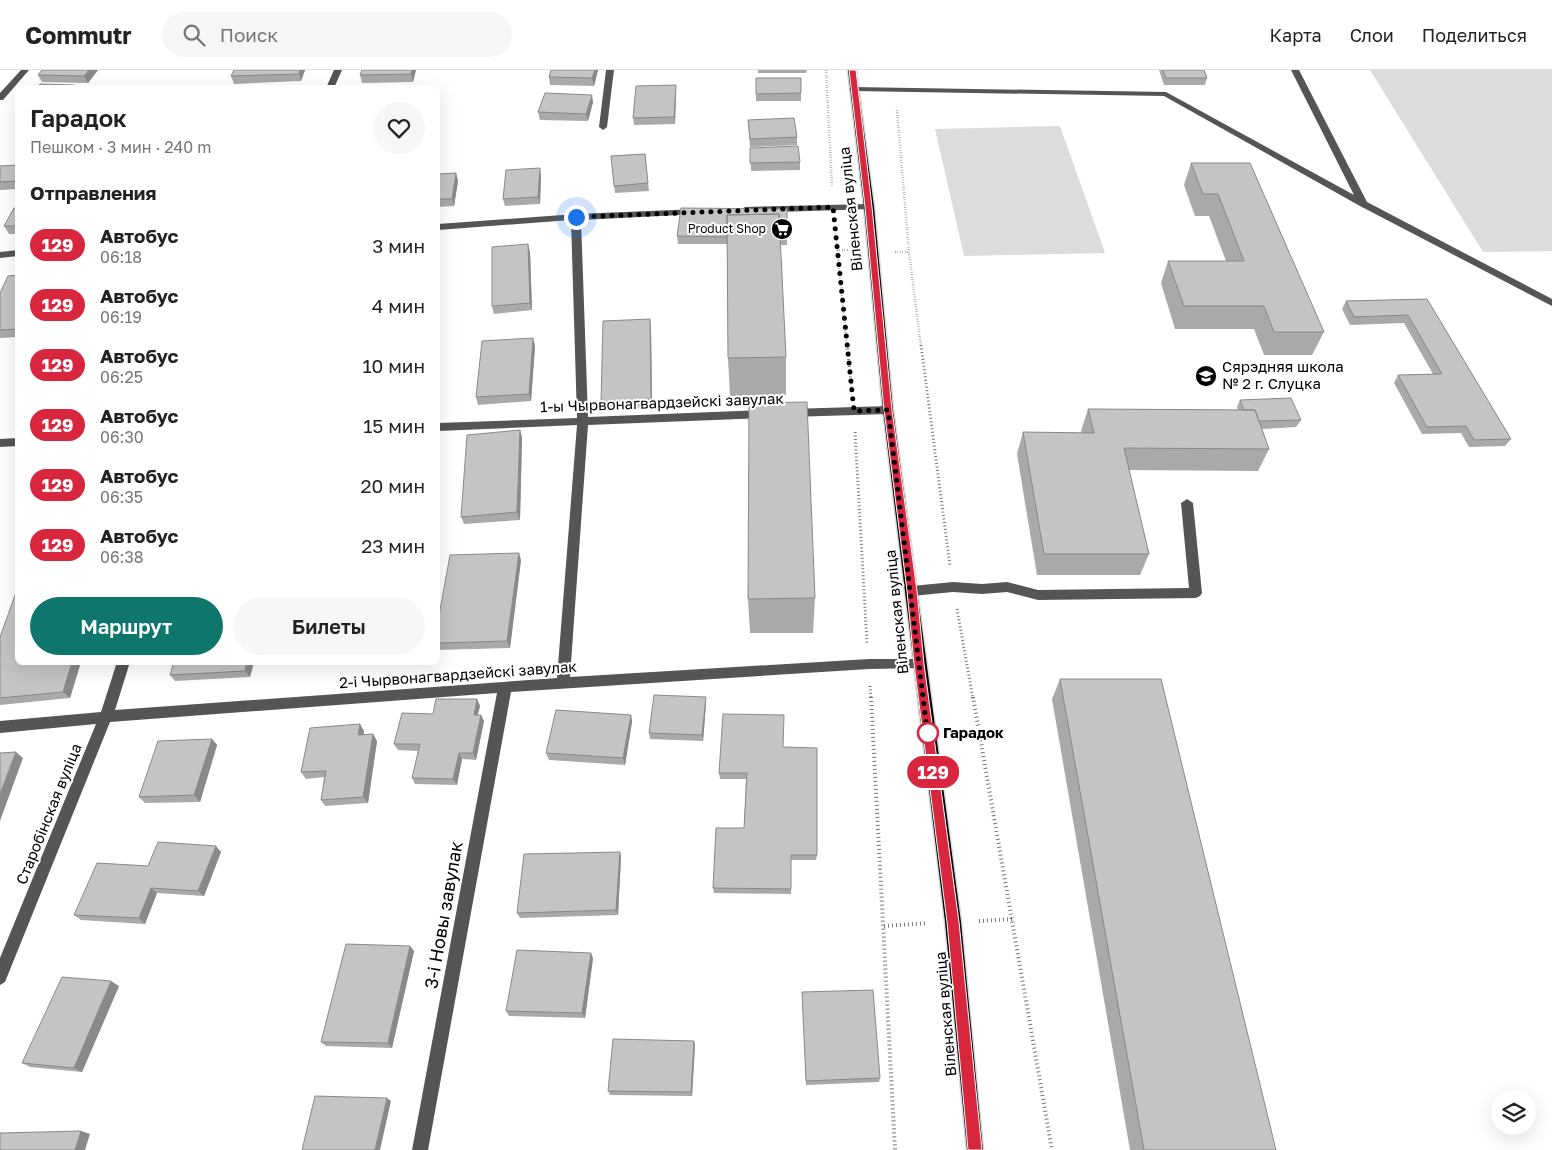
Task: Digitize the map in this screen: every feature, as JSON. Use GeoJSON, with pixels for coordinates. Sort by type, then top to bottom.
{"type":"FeatureCollection","features":[{"type":"Feature","properties":{"kind":"main road","name":"Віленская вуліца"},"geometry":{"type":"LineString","coordinates":[[852,70],[888,410],[953,922],[975,1150]]}},
{"type":"Feature","properties":{"kind":"street"},"geometry":{"type":"LineString","coordinates":[[0,98],[25,70]]}},
{"type":"Feature","properties":{"kind":"street"},"geometry":{"type":"LineString","coordinates":[[331,85],[338,70]]}},
{"type":"Feature","properties":{"kind":"street"},"geometry":{"type":"LineString","coordinates":[[603,127],[610,70]]}},
{"type":"Feature","properties":{"kind":"street"},"geometry":{"type":"LineString","coordinates":[[1296,70],[1364,204]]}},
{"type":"Feature","properties":{"kind":"street"},"geometry":{"type":"LineString","coordinates":[[853,89],[1166,94],[1364,204],[1552,303]]}},
{"type":"Feature","properties":{"kind":"street"},"geometry":{"type":"LineString","coordinates":[[739,210],[868,207]]}},
{"type":"Feature","properties":{"kind":"street"},"geometry":{"type":"LineString","coordinates":[[440,227],[576,217],[710,211]]}},
{"type":"Feature","properties":{"kind":"street"},"geometry":{"type":"LineString","coordinates":[[563,684],[583,422],[576,217]]}},
{"type":"Feature","properties":{"kind":"street"},"geometry":{"type":"LineString","coordinates":[[0,255],[15,253]]}},
{"type":"Feature","properties":{"kind":"street","name":"1-ы Чырвонагвардзейскі завулак"},"geometry":{"type":"LineString","coordinates":[[440,427],[888,410]]}},
{"type":"Feature","properties":{"kind":"street"},"geometry":{"type":"LineString","coordinates":[[0,442],[15,442]]}},
{"type":"Feature","properties":{"kind":"street"},"geometry":{"type":"LineString","coordinates":[[912,591],[953,587],[982,589],[1007,587],[1038,595],[1196,593],[1187,503]]}},
{"type":"Feature","properties":{"kind":"street","name":"2-і Чырвонагвардзейскі завулак"},"geometry":{"type":"LineString","coordinates":[[0,727],[106,716],[563,684],[869,664],[919,664]]}},
{"type":"Feature","properties":{"kind":"street","name":"Старобінская вуліца"},"geometry":{"type":"LineString","coordinates":[[0,977],[5,952],[106,716],[123,665]]}},
{"type":"Feature","properties":{"kind":"street","name":"3-і Новы завулак"},"geometry":{"type":"LineString","coordinates":[[420,1150],[505,688]]}},
{"type":"Feature","properties":{"kind":"path"},"geometry":{"type":"LineString","coordinates":[[826,70],[833,207],[854,411],[895,1150]]}},
{"type":"Feature","properties":{"kind":"shaded area"},"geometry":{"type":"Polygon","coordinates":[[[1370,70],[1552,70],[1552,251],[1483,252],[1370,70]]]}},
{"type":"Feature","properties":{"kind":"shaded area"},"geometry":{"type":"Polygon","coordinates":[[[1060,126],[1105,253],[964,256],[935,129],[1060,126]]]}},
{"type":"Feature","properties":{"kind":"building"},"geometry":{"type":"Polygon","coordinates":[[[42,70],[89,70],[84,76],[38,75],[42,70]]]}},
{"type":"Feature","properties":{"kind":"building"},"geometry":{"type":"Polygon","coordinates":[[[234,70],[300,70],[299,74],[231,76],[234,70]]]}},
{"type":"Feature","properties":{"kind":"building"},"geometry":{"type":"Polygon","coordinates":[[[362,70],[412,70],[411,74],[360,75],[362,70]]]}},
{"type":"Feature","properties":{"kind":"building"},"geometry":{"type":"Polygon","coordinates":[[[551,70],[595,70],[592,78],[549,77],[551,70]]]}},
{"type":"Feature","properties":{"kind":"building"},"geometry":{"type":"Polygon","coordinates":[[[1163,70],[1204,70],[1207,78],[1166,78],[1163,70]]]}},
{"type":"Feature","properties":{"kind":"building"},"geometry":{"type":"Polygon","coordinates":[[[756,78],[801,78],[801,93],[756,94],[756,78]]]}},
{"type":"Feature","properties":{"kind":"building"},"geometry":{"type":"Polygon","coordinates":[[[40,84],[74,85],[39,85],[40,84]]]}},
{"type":"Feature","properties":{"kind":"building"},"geometry":{"type":"Polygon","coordinates":[[[676,85],[674,117],[633,118],[636,86],[676,85]]]}},
{"type":"Feature","properties":{"kind":"building"},"geometry":{"type":"Polygon","coordinates":[[[545,93],[592,95],[586,114],[538,112],[545,93]]]}},
{"type":"Feature","properties":{"kind":"building"},"geometry":{"type":"Polygon","coordinates":[[[794,118],[797,137],[750,139],[748,120],[794,118]]]}},
{"type":"Feature","properties":{"kind":"building"},"geometry":{"type":"Polygon","coordinates":[[[798,146],[800,162],[750,163],[750,148],[798,146]]]}},
{"type":"Feature","properties":{"kind":"building"},"geometry":{"type":"Polygon","coordinates":[[[645,154],[648,183],[614,186],[611,156],[645,154]]]}},
{"type":"Feature","properties":{"kind":"building"},"geometry":{"type":"Polygon","coordinates":[[[1191,163],[1250,163],[1324,332],[1274,332],[1264,306],[1184,306],[1168,261],[1244,261],[1218,194],[1203,194],[1191,163]]]}},
{"type":"Feature","properties":{"kind":"building"},"geometry":{"type":"Polygon","coordinates":[[[15,165],[15,181],[0,182],[0,166],[15,165]]]}},
{"type":"Feature","properties":{"kind":"building"},"geometry":{"type":"Polygon","coordinates":[[[540,168],[538,197],[503,199],[506,170],[540,168]]]}},
{"type":"Feature","properties":{"kind":"building"},"geometry":{"type":"Polygon","coordinates":[[[456,173],[452,199],[440,199],[440,174],[456,173]]]}},
{"type":"Feature","properties":{"kind":"building"},"geometry":{"type":"Polygon","coordinates":[[[14,208],[15,208],[15,226],[4,226],[14,208]]]}},
{"type":"Feature","properties":{"kind":"building"},"geometry":{"type":"Polygon","coordinates":[[[681,208],[787,209],[787,237],[780,237],[779,214],[727,215],[727,237],[677,236],[681,208]]]}},
{"type":"Feature","properties":{"kind":"building"},"geometry":{"type":"Polygon","coordinates":[[[779,214],[786,357],[728,358],[727,215],[779,214]]]}},
{"type":"Feature","properties":{"kind":"building"},"geometry":{"type":"Polygon","coordinates":[[[528,244],[530,303],[492,306],[492,247],[528,244]]]}},
{"type":"Feature","properties":{"kind":"building"},"geometry":{"type":"Polygon","coordinates":[[[15,275],[15,329],[0,330],[0,293],[8,276],[15,275]]]}},
{"type":"Feature","properties":{"kind":"building"},"geometry":{"type":"Polygon","coordinates":[[[1427,299],[1511,439],[1474,440],[1466,426],[1427,427],[1398,375],[1442,374],[1408,315],[1354,317],[1346,301],[1427,299]]]}},
{"type":"Feature","properties":{"kind":"building"},"geometry":{"type":"Polygon","coordinates":[[[650,319],[651,399],[601,402],[603,321],[650,319]]]}},
{"type":"Feature","properties":{"kind":"building"},"geometry":{"type":"Polygon","coordinates":[[[533,338],[529,394],[476,397],[482,341],[533,338]]]}},
{"type":"Feature","properties":{"kind":"building"},"geometry":{"type":"Polygon","coordinates":[[[1291,398],[1301,420],[1259,421],[1255,410],[1244,410],[1240,400],[1291,398]]]}},
{"type":"Feature","properties":{"kind":"building"},"geometry":{"type":"Polygon","coordinates":[[[807,402],[815,598],[748,599],[749,403],[807,402]]]}},
{"type":"Feature","properties":{"kind":"building"},"geometry":{"type":"Polygon","coordinates":[[[1088,409],[1255,410],[1269,449],[1124,448],[1149,554],[1044,554],[1023,432],[1094,433],[1088,409]]]}},
{"type":"Feature","properties":{"kind":"building"},"geometry":{"type":"Polygon","coordinates":[[[520,430],[517,512],[461,517],[467,435],[520,430]]]}},
{"type":"Feature","properties":{"kind":"building"},"geometry":{"type":"Polygon","coordinates":[[[519,553],[507,641],[440,643],[440,610],[450,555],[519,553]]]}},
{"type":"Feature","properties":{"kind":"building"},"geometry":{"type":"Polygon","coordinates":[[[15,595],[15,665],[71,665],[63,692],[0,698],[0,637],[15,595]]]}},
{"type":"Feature","properties":{"kind":"building"},"geometry":{"type":"Polygon","coordinates":[[[173,665],[246,665],[245,671],[170,675],[173,665]]]}},
{"type":"Feature","properties":{"kind":"building"},"geometry":{"type":"Polygon","coordinates":[[[1060,679],[1161,679],[1276,1150],[1144,1150],[1060,679]]]}},
{"type":"Feature","properties":{"kind":"building"},"geometry":{"type":"Polygon","coordinates":[[[654,695],[706,697],[702,735],[649,733],[654,695]]]}},
{"type":"Feature","properties":{"kind":"building"},"geometry":{"type":"Polygon","coordinates":[[[436,699],[477,699],[474,715],[481,715],[473,753],[459,753],[453,779],[412,778],[420,744],[394,744],[402,713],[433,714],[436,699]]]}},
{"type":"Feature","properties":{"kind":"building"},"geometry":{"type":"Polygon","coordinates":[[[556,710],[631,715],[623,758],[546,753],[556,710]]]}},
{"type":"Feature","properties":{"kind":"building"},"geometry":{"type":"Polygon","coordinates":[[[723,714],[784,715],[783,747],[817,748],[817,855],[791,855],[791,889],[713,888],[716,828],[744,828],[747,773],[719,773],[723,714]]]}},
{"type":"Feature","properties":{"kind":"building"},"geometry":{"type":"Polygon","coordinates":[[[360,724],[358,735],[373,734],[363,797],[321,800],[326,771],[301,772],[310,728],[360,724]]]}},
{"type":"Feature","properties":{"kind":"building"},"geometry":{"type":"Polygon","coordinates":[[[212,739],[194,795],[139,797],[158,741],[212,739]]]}},
{"type":"Feature","properties":{"kind":"building"},"geometry":{"type":"Polygon","coordinates":[[[16,752],[0,794],[0,753],[16,752]]]}},
{"type":"Feature","properties":{"kind":"building"},"geometry":{"type":"Polygon","coordinates":[[[158,842],[216,846],[198,891],[151,888],[139,918],[74,915],[97,863],[148,866],[158,842]]]}},
{"type":"Feature","properties":{"kind":"building"},"geometry":{"type":"Polygon","coordinates":[[[620,852],[616,910],[517,913],[524,854],[620,852]]]}},
{"type":"Feature","properties":{"kind":"building"},"geometry":{"type":"Polygon","coordinates":[[[346,944],[410,946],[388,1043],[321,1042],[346,944]]]}},
{"type":"Feature","properties":{"kind":"building"},"geometry":{"type":"Polygon","coordinates":[[[517,950],[591,953],[582,1013],[506,1011],[517,950]]]}},
{"type":"Feature","properties":{"kind":"building"},"geometry":{"type":"Polygon","coordinates":[[[62,977],[111,981],[74,1068],[22,1063],[62,977]]]}},
{"type":"Feature","properties":{"kind":"building"},"geometry":{"type":"Polygon","coordinates":[[[873,990],[880,1078],[806,1081],[802,992],[873,990]]]}},
{"type":"Feature","properties":{"kind":"building"},"geometry":{"type":"Polygon","coordinates":[[[613,1039],[694,1041],[691,1092],[608,1091],[613,1039]]]}},
{"type":"Feature","properties":{"kind":"building"},"geometry":{"type":"Polygon","coordinates":[[[315,1096],[387,1098],[375,1150],[302,1150],[315,1096]]]}},
{"type":"Feature","properties":{"kind":"building"},"geometry":{"type":"Polygon","coordinates":[[[81,1131],[75,1150],[0,1150],[0,1133],[81,1131]]]}},
{"type":"Feature","properties":{"kind":"bus line","name":"129"},"geometry":{"type":"LineString","coordinates":[[852,70],[888,410],[953,922],[975,1150]]}},
{"type":"Feature","properties":{"kind":"place","name":"Product Shop"},"geometry":{"type":"Point","coordinates":[782,229]}},
{"type":"Feature","properties":{"kind":"place","name":"Сярэдняя школа № 2 г. Слуцка"},"geometry":{"type":"Point","coordinates":[1206,376]}},
{"type":"Feature","properties":{"kind":"place","name":"Гарадок"},"geometry":{"type":"Point","coordinates":[928,733]}},
{"type":"Feature","properties":{"kind":"route"},"geometry":{"type":"LineString","coordinates":[[576,217],[833,207],[854,411],[888,410],[912,591],[928,738],[928,733]]}}]}
